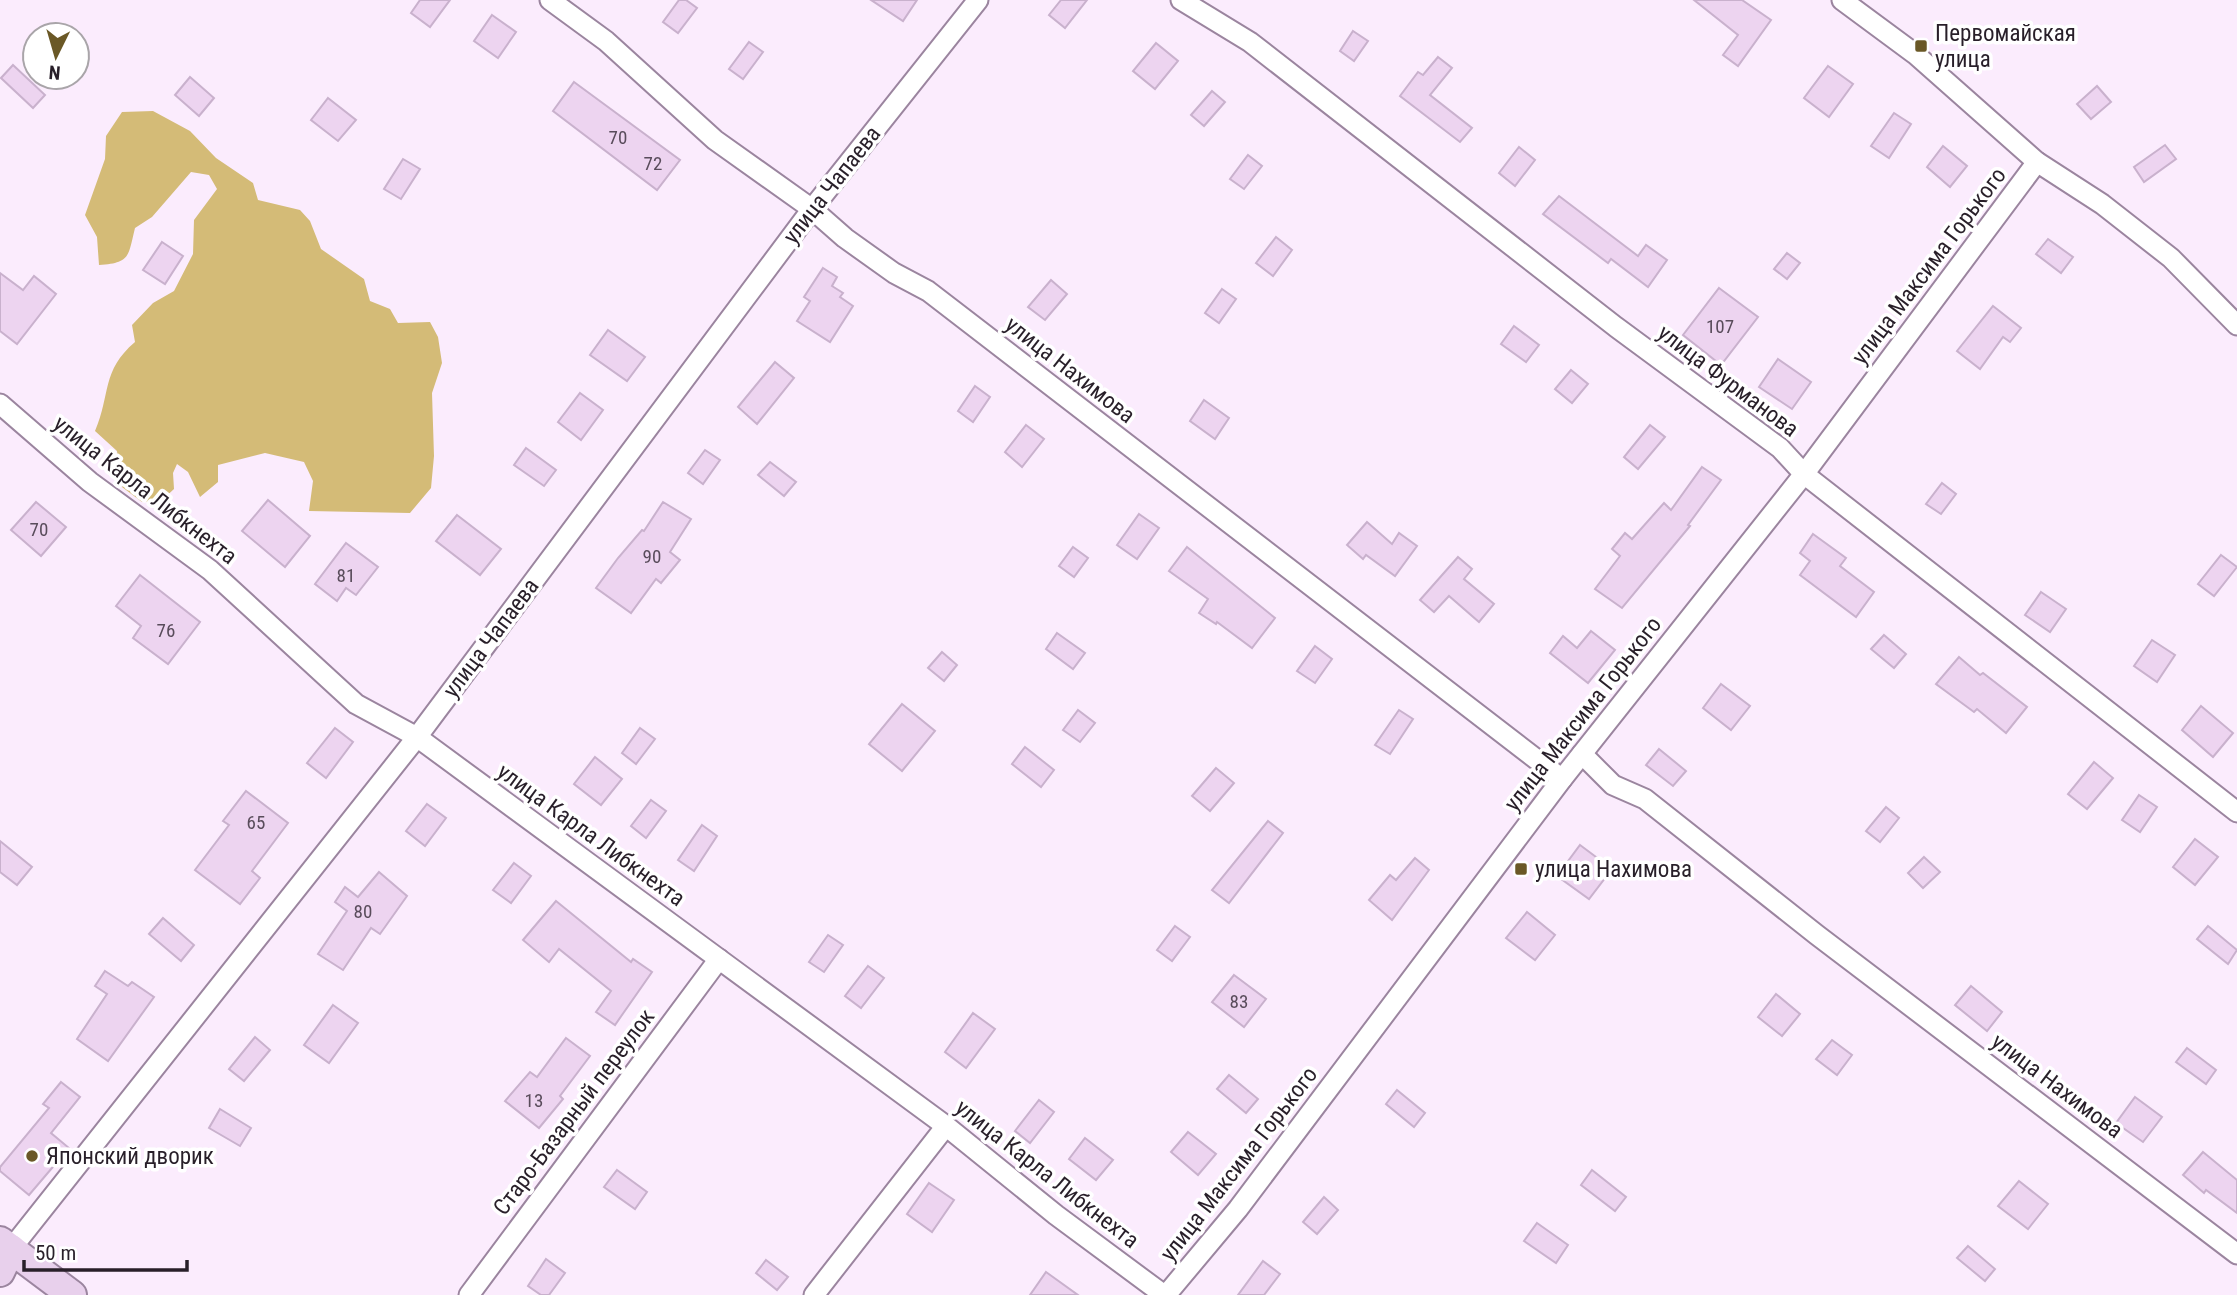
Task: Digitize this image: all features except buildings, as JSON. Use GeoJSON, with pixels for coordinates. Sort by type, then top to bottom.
{"type":"FeatureCollection","features":[{"type":"Feature","properties":{"kind":"street","name":"улица Нахимова"},"geometry":{"type":"LineString","coordinates":[[551,0],[606,41],[715,139],[812,209],[845,238],[939,300],[1563,779]]}},
{"type":"Feature","properties":{"kind":"street","name":"улица Чапаева"},"geometry":{"type":"LineString","coordinates":[[4,1254],[417,737],[812,209],[978,0]]}},
{"type":"Feature","properties":{"kind":"street","name":"улица Фурманова"},"geometry":{"type":"LineString","coordinates":[[1181,0],[1250,43],[1605,318],[1780,448],[1804,474],[2237,813]]}},
{"type":"Feature","properties":{"kind":"street"},"geometry":{"type":"LineString","coordinates":[[1842,0],[1915,54],[2037,162],[2102,204],[2171,258],[2237,325]]}},
{"type":"Feature","properties":{"kind":"street","name":"улица Максима Горького"},"geometry":{"type":"LineString","coordinates":[[1165,1295],[1238,1209],[1582,754],[1804,474],[2037,162]]}},
{"type":"Feature","properties":{"kind":"street","name":"улица Карла Либкнехта"},"geometry":{"type":"LineString","coordinates":[[0,404],[90,482],[210,570],[356,704],[417,737],[946,1126],[1056,1215],[1165,1295]]}},
{"type":"Feature","properties":{"kind":"street","name":"улица Нахимова"},"geometry":{"type":"LineString","coordinates":[[1582,754],[1613,785],[1645,799],[1817,935],[2237,1254]]}},
{"type":"Feature","properties":{"kind":"street","name":"Старо-Базарный переулок"},"geometry":{"type":"LineString","coordinates":[[468,1295],[719,959]]}},
{"type":"Feature","properties":{"kind":"street"},"geometry":{"type":"LineString","coordinates":[[814,1295],[946,1126]]}},
{"type":"Feature","properties":{"kind":"street"},"geometry":{"type":"LineString","coordinates":[[4,1254],[72,1295]]}},
{"type":"Feature","properties":{"kind":"shaded area"},"geometry":{"type":"Polygon","coordinates":[[[153,111],[190,131],[216,158],[253,183],[258,200],[300,210],[310,221],[321,249],[364,279],[370,301],[390,309],[398,323],[430,322],[438,337],[442,363],[432,393],[434,456],[431,488],[410,513],[309,511],[313,481],[304,462],[265,453],[218,465],[218,482],[200,497],[188,472],[177,464],[173,473],[174,489],[160,502],[142,502],[122,487],[117,451],[95,431],[108,384],[117,363],[135,342],[132,325],[153,303],[174,291],[193,254],[194,220],[217,189],[209,175],[191,172],[152,217],[135,228],[129,251],[123,260],[99,265],[97,237],[85,215],[105,159],[106,136],[122,112],[153,111]]]}},
{"type":"Feature","properties":{"kind":"place","name":"Первомайская улица"},"geometry":{"type":"Point","coordinates":[1921,46]}},
{"type":"Feature","properties":{"kind":"place","name":"улица Нахимова"},"geometry":{"type":"Point","coordinates":[1521,869]}},
{"type":"Feature","properties":{"kind":"place","name":"Японский дворик"},"geometry":{"type":"Point","coordinates":[32,1156]}}]}
